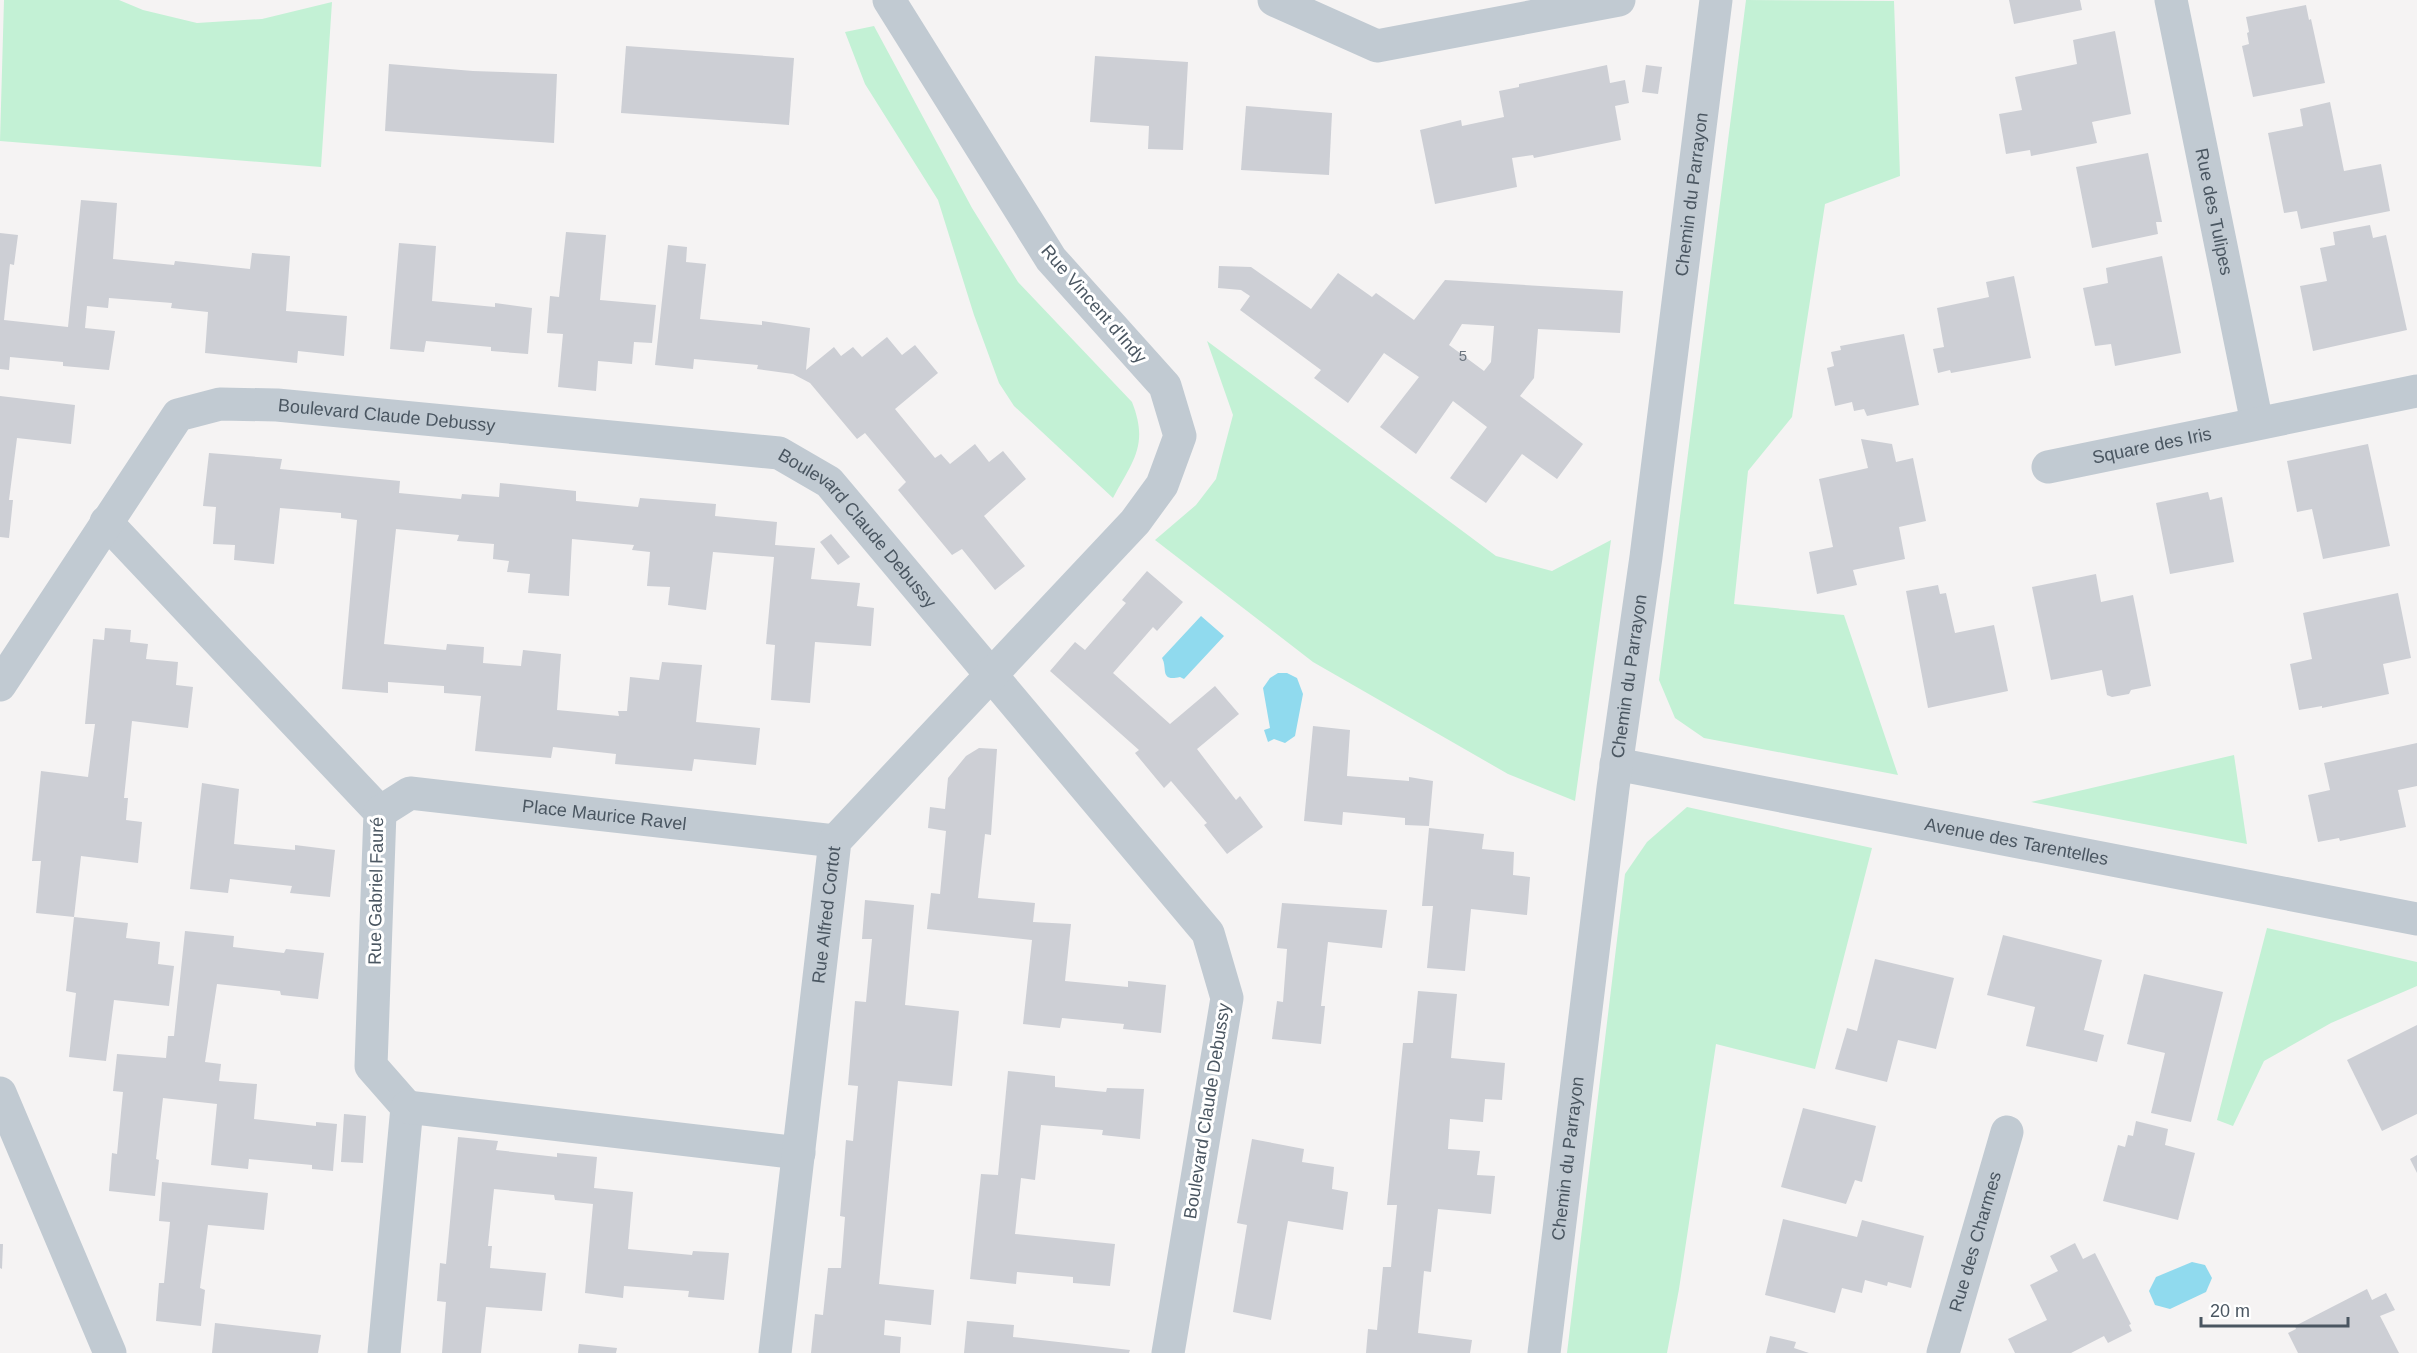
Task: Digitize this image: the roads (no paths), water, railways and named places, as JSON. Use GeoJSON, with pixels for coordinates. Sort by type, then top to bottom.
{"type":"FeatureCollection","features":[{"type":"Feature","properties":{"kind":"street","name":"Rue Vincent d'Indy"},"geometry":{"type":"LineString","coordinates":[[889,0],[1051,259],[1166,386],[1180,436],[1162,485],[1135,522]]}},
{"type":"Feature","properties":{"kind":"street"},"geometry":{"type":"LineString","coordinates":[[1274,0],[1377,46],[1619,0]]}},
{"type":"Feature","properties":{"kind":"street","name":"Chemin du Parrayon"},"geometry":{"type":"LineString","coordinates":[[1544,1353],[1616,764],[1646,557],[1716,0]]}},
{"type":"Feature","properties":{"kind":"street","name":"Rue des Tulipes"},"geometry":{"type":"LineString","coordinates":[[2171,0],[2257,423]]}},
{"type":"Feature","properties":{"kind":"street","name":"Square des Iris"},"geometry":{"type":"LineString","coordinates":[[2048,467],[2417,391]]}},
{"type":"Feature","properties":{"kind":"street","name":"Boulevard Claude Debussy"},"geometry":{"type":"LineString","coordinates":[[0,685],[178,414],[220,404],[277,405],[779,453],[829,482],[1208,933],[1227,998],[1167,1353]]}},
{"type":"Feature","properties":{"kind":"street","name":"Rue Gabriel Fauré"},"geometry":{"type":"LineString","coordinates":[[106,522],[380,812],[371,1066],[407,1107]]}},
{"type":"Feature","properties":{"kind":"street","name":"Rue Alfred Cortot"},"geometry":{"type":"LineString","coordinates":[[775,1353],[835,842],[1135,522]]}},
{"type":"Feature","properties":{"kind":"street","name":"Avenue des Tarentelles"},"geometry":{"type":"LineString","coordinates":[[1616,764],[2417,919]]}},
{"type":"Feature","properties":{"kind":"street","name":"Place Maurice Ravel"},"geometry":{"type":"LineString","coordinates":[[380,812],[410,793],[835,842]]}},
{"type":"Feature","properties":{"kind":"street"},"geometry":{"type":"LineString","coordinates":[[384,1353],[407,1107],[799,1153]]}},
{"type":"Feature","properties":{"kind":"street"},"geometry":{"type":"LineString","coordinates":[[3,1109],[110,1353]]}},
{"type":"Feature","properties":{"kind":"street","name":"Rue des Charmes"},"geometry":{"type":"LineString","coordinates":[[1943,1353],[2007,1132]]}},
{"type":"Feature","properties":{"kind":"water"},"geometry":{"type":"Polygon","coordinates":[[[1201,616],[1224,636],[1184,679],[1169,678],[1165,673],[1162,658],[1201,616]]]}},
{"type":"Feature","properties":{"kind":"water"},"geometry":{"type":"Polygon","coordinates":[[[1278,673],[1287,673],[1297,678],[1303,694],[1295,736],[1285,743],[1274,739],[1268,742],[1264,730],[1270,728],[1263,688],[1270,678],[1278,673]]]}},
{"type":"Feature","properties":{"kind":"water"},"geometry":{"type":"Polygon","coordinates":[[[2192,1262],[2205,1265],[2212,1278],[2206,1292],[2170,1309],[2155,1305],[2149,1291],[2156,1277],[2192,1262]]]}}]}
